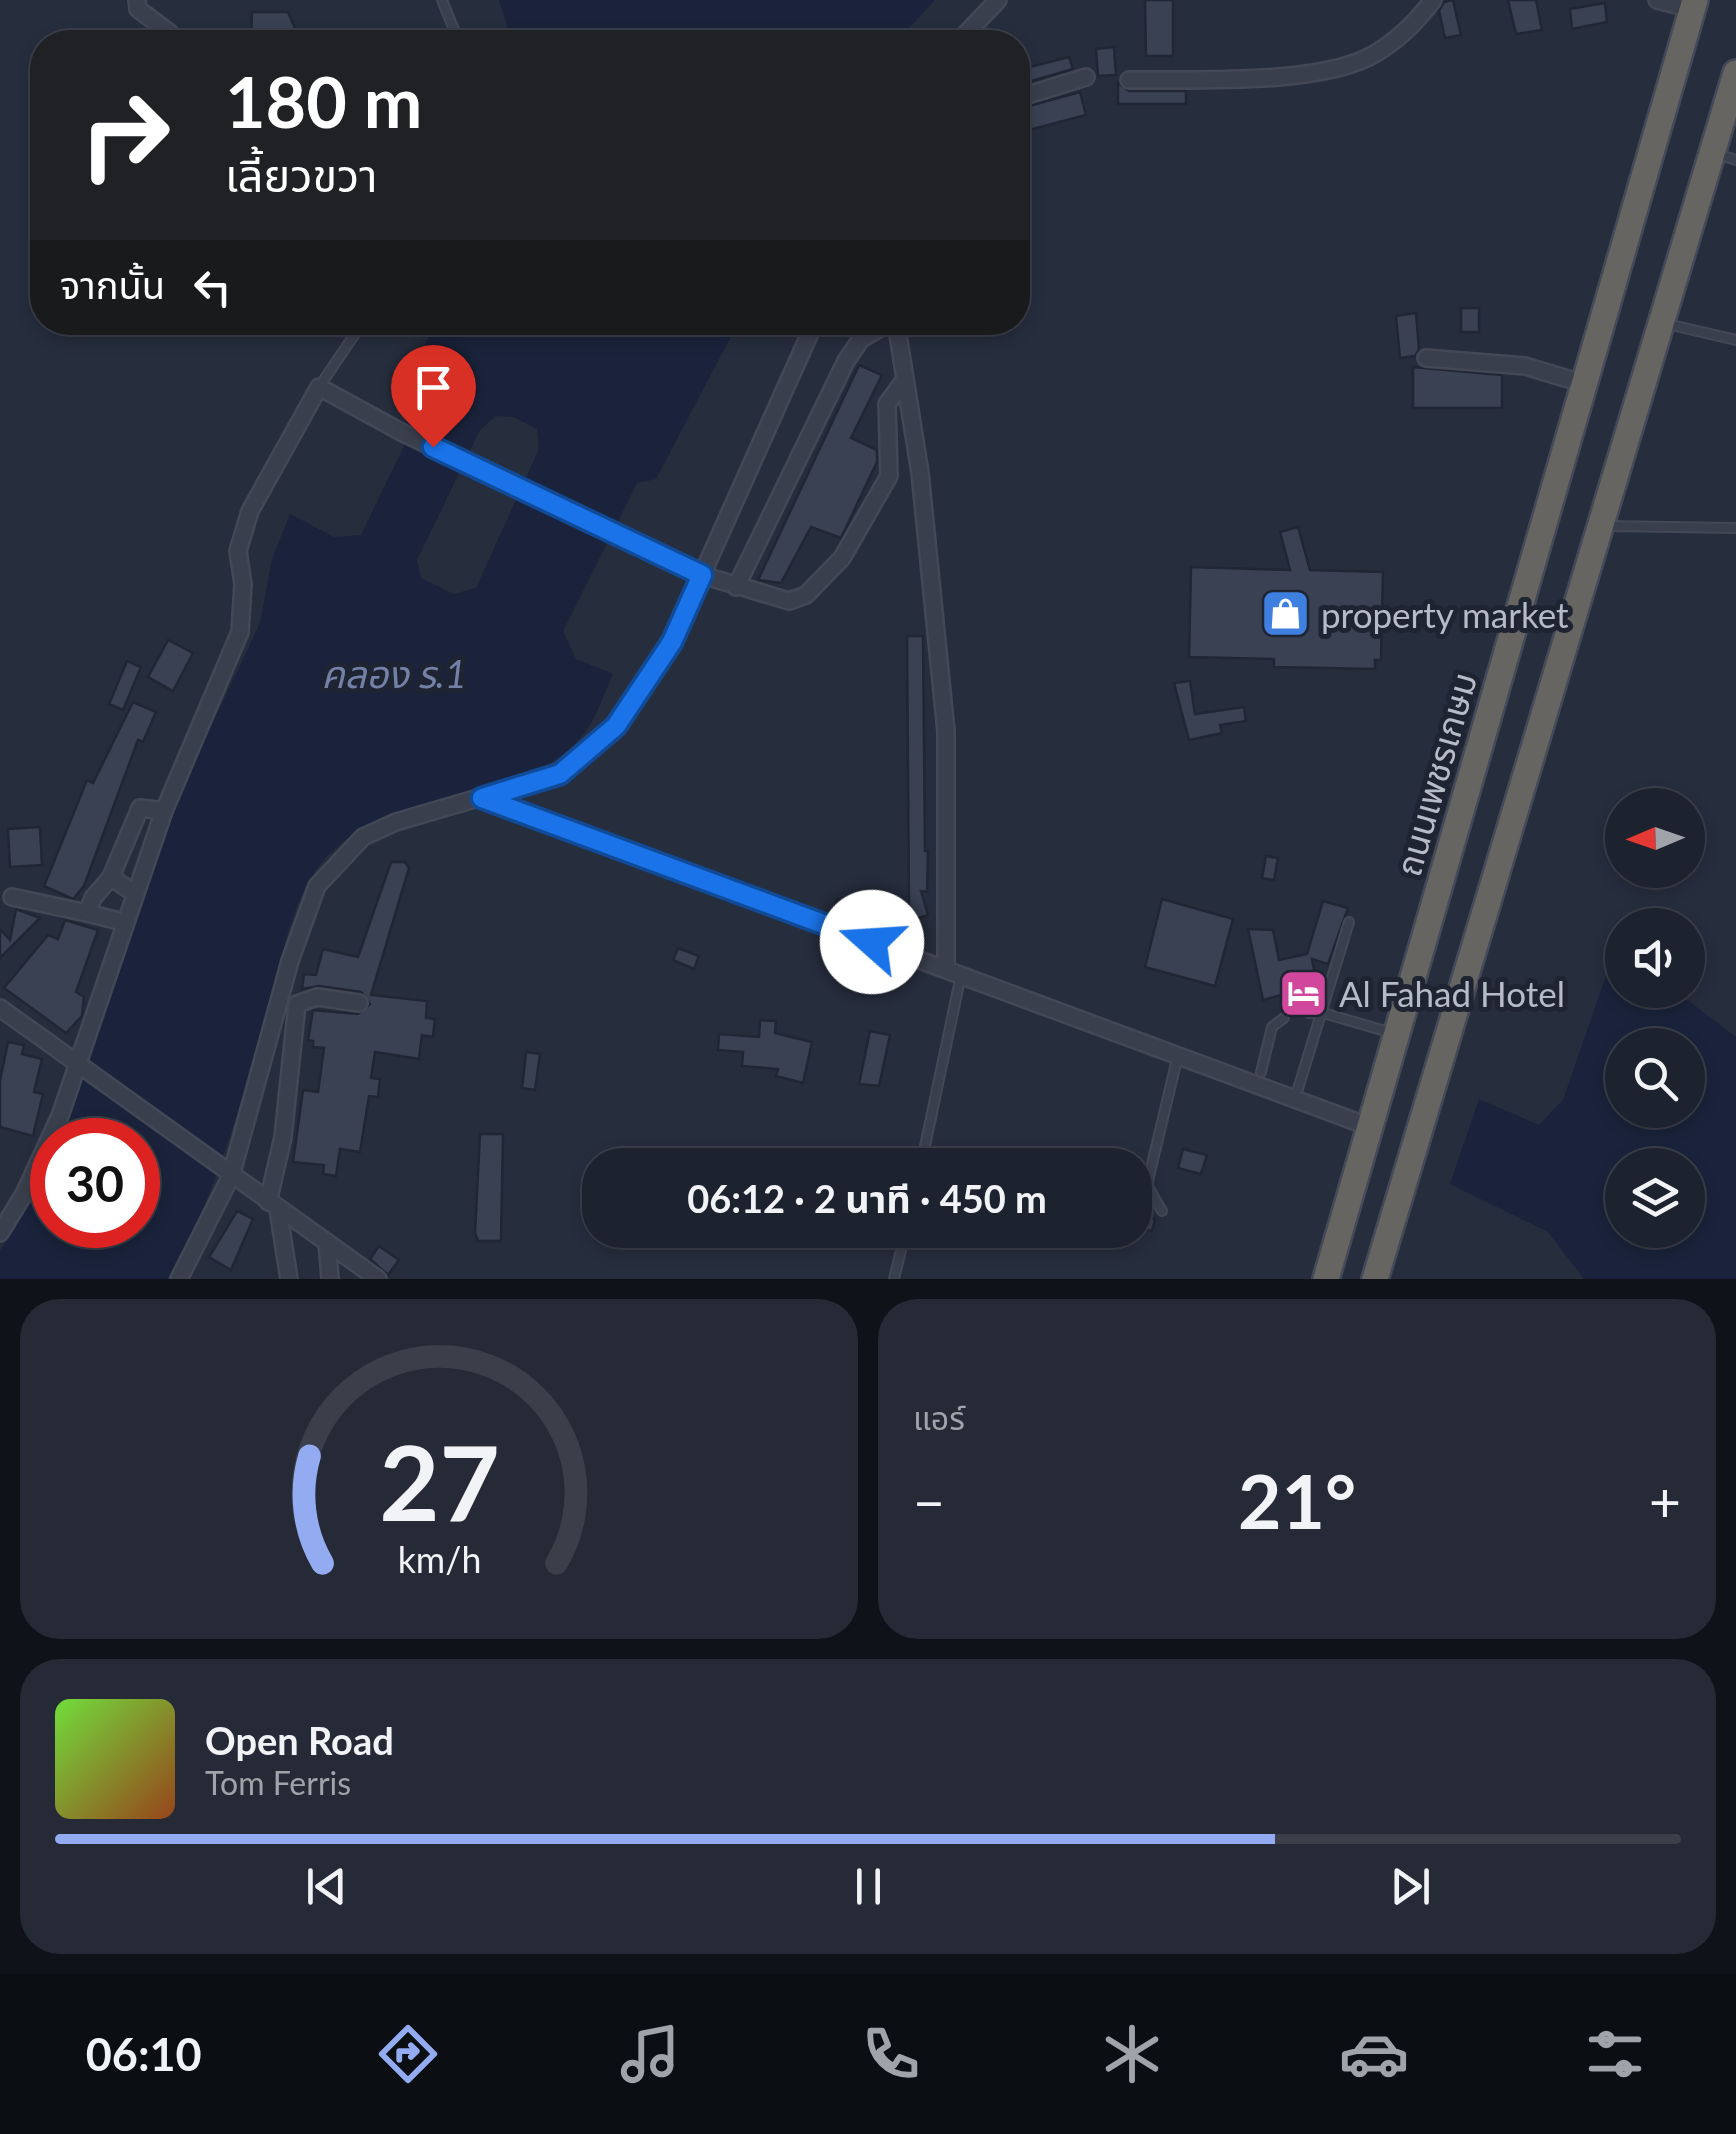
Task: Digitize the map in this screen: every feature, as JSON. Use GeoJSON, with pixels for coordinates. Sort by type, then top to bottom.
{"type":"FeatureCollection","features":[{"type":"Feature","properties":{"kind":"highway","name":"ถนนเพชรเกษม"},"geometry":{"type":"LineString","coordinates":[[1326,1279],[1373,1128],[1484,724],[1694,5]]}},
{"type":"Feature","properties":{"kind":"highway"},"geometry":{"type":"LineString","coordinates":[[1375,1279],[1662,323],[1724,156],[1736,73]]}},
{"type":"Feature","properties":{"kind":"street"},"geometry":{"type":"LineString","coordinates":[[137,0],[138,9],[165,30]]}},
{"type":"Feature","properties":{"kind":"street"},"geometry":{"type":"LineString","coordinates":[[969,30],[998,0]]}},
{"type":"Feature","properties":{"kind":"street"},"geometry":{"type":"LineString","coordinates":[[1129,80],[1250,78],[1360,60],[1393,40],[1433,0]]}},
{"type":"Feature","properties":{"kind":"street"},"geometry":{"type":"LineString","coordinates":[[1657,0],[1694,5]]}},
{"type":"Feature","properties":{"kind":"street"},"geometry":{"type":"LineString","coordinates":[[1030,94],[1086,77]]}},
{"type":"Feature","properties":{"kind":"street"},"geometry":{"type":"LineString","coordinates":[[179,1279],[228,1174],[290,961],[317,886],[363,838],[396,822],[560,774],[616,726],[672,642],[810,335]]}},
{"type":"Feature","properties":{"kind":"street"},"geometry":{"type":"LineString","coordinates":[[736,587],[846,362],[861,339],[869,335]]}},
{"type":"Feature","properties":{"kind":"street"},"geometry":{"type":"LineString","coordinates":[[896,335],[920,473],[946,731],[954,971]]}},
{"type":"Feature","properties":{"kind":"street"},"geometry":{"type":"LineString","coordinates":[[1426,358],[1525,366],[1585,384]]}},
{"type":"Feature","properties":{"kind":"street"},"geometry":{"type":"LineString","coordinates":[[0,1233],[24,1194],[60,1116],[80,1065],[123,922],[164,812],[240,632],[243,584],[238,551],[250,511],[319,387],[403,433],[611,534],[702,575],[789,601],[806,594],[842,558],[888,476],[892,460],[887,404],[903,382]]}},
{"type":"Feature","properties":{"kind":"street"},"geometry":{"type":"LineString","coordinates":[[482,798],[724,891],[954,971],[1373,1128]]}},
{"type":"Feature","properties":{"kind":"street"},"geometry":{"type":"LineString","coordinates":[[87,913],[93,898],[111,877],[140,808],[164,812]]}},
{"type":"Feature","properties":{"kind":"street"},"geometry":{"type":"LineString","coordinates":[[111,877],[134,894]]}},
{"type":"Feature","properties":{"kind":"street"},"geometry":{"type":"LineString","coordinates":[[12,897],[123,922]]}},
{"type":"Feature","properties":{"kind":"street"},"geometry":{"type":"LineString","coordinates":[[289,1279],[273,1205],[297,1004],[318,997],[359,1003]]}},
{"type":"Feature","properties":{"kind":"street"},"geometry":{"type":"LineString","coordinates":[[0,1008],[378,1279]]}},
{"type":"Feature","properties":{"kind":"street"},"geometry":{"type":"LineString","coordinates":[[327,1242],[330,1279]]}},
{"type":"Feature","properties":{"kind":"lane"},"geometry":{"type":"LineString","coordinates":[[442,0],[454,30]]}},
{"type":"Feature","properties":{"kind":"lane"},"geometry":{"type":"LineString","coordinates":[[1662,323],[1736,340]]}},
{"type":"Feature","properties":{"kind":"lane"},"geometry":{"type":"LineString","coordinates":[[319,387],[354,335]]}},
{"type":"Feature","properties":{"kind":"lane"},"geometry":{"type":"LineString","coordinates":[[1602,526],[1736,528]]}},
{"type":"Feature","properties":{"kind":"lane"},"geometry":{"type":"LineString","coordinates":[[1298,1088],[1349,922]]}},
{"type":"Feature","properties":{"kind":"lane"},"geometry":{"type":"LineString","coordinates":[[924,1148],[954,971]]}},
{"type":"Feature","properties":{"kind":"lane"},"geometry":{"type":"LineString","coordinates":[[1309,1013],[1320,1012],[1398,1035]]}},
{"type":"Feature","properties":{"kind":"lane"},"geometry":{"type":"LineString","coordinates":[[1261,1072],[1272,1027],[1284,1018]]}},
{"type":"Feature","properties":{"kind":"lane"},"geometry":{"type":"LineString","coordinates":[[1162,1211],[1148,1186],[1178,1055]]}},
{"type":"Feature","properties":{"kind":"lane"},"geometry":{"type":"LineString","coordinates":[[894,1279],[902,1248]]}},
{"type":"Feature","properties":{"kind":"water"},"geometry":{"type":"Polygon","coordinates":[[[499,0],[935,0],[907,30],[508,30],[499,0]]]}},
{"type":"Feature","properties":{"kind":"water","name":"คลอง ร.1"},"geometry":{"type":"Polygon","coordinates":[[[430,335],[732,335],[656,479],[637,483],[563,631],[576,659],[613,674],[587,730],[553,761],[519,778],[369,825],[337,847],[311,878],[292,921],[215,1178],[168,1279],[0,1279],[0,1251],[30,1194],[30,1248],[160,1248],[160,1118],[65,1118],[172,809],[260,623],[272,559],[290,514],[334,537],[361,535],[424,405],[423,386],[413,368],[430,335]],[[496,416],[480,430],[417,560],[421,578],[454,594],[476,588],[539,449],[537,429],[514,417],[496,416]]]}},
{"type":"Feature","properties":{"kind":"water"},"geometry":{"type":"Polygon","coordinates":[[[1605,979],[1605,1008],[1698,1008],[1736,1037],[1736,1279],[1584,1279],[1548,1232],[1450,1184],[1479,1099],[1539,1125],[1563,1100],[1605,979]]]}},
{"type":"Feature","properties":{"kind":"building"},"geometry":{"type":"Polygon","coordinates":[[[1145,0],[1173,0],[1173,56],[1146,56],[1145,0]]]}},
{"type":"Feature","properties":{"kind":"building"},"geometry":{"type":"Polygon","coordinates":[[[1453,0],[1461,35],[1445,38],[1439,11],[1444,2],[1453,0]]]}},
{"type":"Feature","properties":{"kind":"building"},"geometry":{"type":"Polygon","coordinates":[[[1508,0],[1536,0],[1542,30],[1516,34],[1508,0]]]}},
{"type":"Feature","properties":{"kind":"building"},"geometry":{"type":"Polygon","coordinates":[[[1605,3],[1607,22],[1572,29],[1570,9],[1605,3]]]}},
{"type":"Feature","properties":{"kind":"building"},"geometry":{"type":"Polygon","coordinates":[[[252,12],[288,12],[295,28],[290,30],[251,30],[252,12]]]}},
{"type":"Feature","properties":{"kind":"building"},"geometry":{"type":"Polygon","coordinates":[[[1114,47],[1116,75],[1098,76],[1096,49],[1114,47]]]}},
{"type":"Feature","properties":{"kind":"building"},"geometry":{"type":"Polygon","coordinates":[[[1069,57],[1073,69],[1030,82],[1030,67],[1069,57]]]}},
{"type":"Feature","properties":{"kind":"building"},"geometry":{"type":"Polygon","coordinates":[[[1118,83],[1129,91],[1186,91],[1186,104],[1118,104],[1118,83]]]}},
{"type":"Feature","properties":{"kind":"building"},"geometry":{"type":"Polygon","coordinates":[[[1080,92],[1086,115],[1030,130],[1030,106],[1080,92]]]}},
{"type":"Feature","properties":{"kind":"building"},"geometry":{"type":"Polygon","coordinates":[[[1461,308],[1479,308],[1479,332],[1461,332],[1461,308]]]}},
{"type":"Feature","properties":{"kind":"building"},"geometry":{"type":"Polygon","coordinates":[[[1416,313],[1419,349],[1415,356],[1400,358],[1396,316],[1416,313]]]}},
{"type":"Feature","properties":{"kind":"building"},"geometry":{"type":"Polygon","coordinates":[[[859,365],[882,375],[851,438],[877,450],[877,462],[841,538],[811,527],[781,583],[758,580],[859,365]]]}},
{"type":"Feature","properties":{"kind":"building"},"geometry":{"type":"Polygon","coordinates":[[[1413,367],[1502,375],[1502,408],[1413,408],[1413,367]]]}},
{"type":"Feature","properties":{"kind":"building","name":"property market"},"geometry":{"type":"Polygon","coordinates":[[[1298,527],[1310,570],[1383,572],[1381,660],[1375,660],[1375,669],[1274,667],[1274,659],[1189,657],[1191,567],[1290,570],[1280,532],[1298,527]]]}},
{"type":"Feature","properties":{"kind":"building"},"geometry":{"type":"Polygon","coordinates":[[[907,636],[923,636],[928,851],[927,892],[921,891],[928,915],[885,929],[881,917],[909,907],[907,636]]]}},
{"type":"Feature","properties":{"kind":"building"},"geometry":{"type":"Polygon","coordinates":[[[168,640],[193,653],[173,691],[148,677],[168,640]]]}},
{"type":"Feature","properties":{"kind":"building"},"geometry":{"type":"Polygon","coordinates":[[[127,661],[141,667],[123,710],[109,704],[127,661]]]}},
{"type":"Feature","properties":{"kind":"building"},"geometry":{"type":"Polygon","coordinates":[[[1190,681],[1195,714],[1244,707],[1246,721],[1220,725],[1222,733],[1189,740],[1174,683],[1190,681]]]}},
{"type":"Feature","properties":{"kind":"building"},"geometry":{"type":"Polygon","coordinates":[[[133,702],[156,712],[143,742],[138,740],[84,886],[73,899],[44,886],[87,780],[93,783],[133,702]]]}},
{"type":"Feature","properties":{"kind":"building"},"geometry":{"type":"Polygon","coordinates":[[[40,827],[42,865],[10,867],[8,829],[40,827]]]}},
{"type":"Feature","properties":{"kind":"building"},"geometry":{"type":"Polygon","coordinates":[[[1266,856],[1278,858],[1274,880],[1262,878],[1266,856]]]}},
{"type":"Feature","properties":{"kind":"building"},"geometry":{"type":"Polygon","coordinates":[[[391,862],[405,862],[409,868],[371,995],[427,1001],[426,1018],[435,1019],[433,1037],[422,1035],[419,1059],[375,1052],[371,1078],[380,1079],[378,1097],[369,1096],[360,1152],[340,1149],[336,1176],[323,1174],[324,1165],[293,1162],[303,1090],[318,1092],[324,1048],[313,1047],[313,1041],[308,1040],[313,1010],[358,1014],[370,1004],[361,992],[319,986],[302,989],[304,974],[316,975],[323,949],[358,957],[391,862]]]}},
{"type":"Feature","properties":{"kind":"building"},"geometry":{"type":"Polygon","coordinates":[[[838,899],[875,914],[869,928],[832,914],[838,899]]]}},
{"type":"Feature","properties":{"kind":"building"},"geometry":{"type":"Polygon","coordinates":[[[1162,899],[1233,919],[1215,986],[1145,967],[1162,899]]]}},
{"type":"Feature","properties":{"kind":"building"},"geometry":{"type":"Polygon","coordinates":[[[1323,901],[1348,908],[1328,964],[1312,959],[1317,985],[1263,1000],[1248,929],[1273,930],[1279,960],[1307,954],[1323,901]]]}},
{"type":"Feature","properties":{"kind":"building"},"geometry":{"type":"Polygon","coordinates":[[[16,909],[40,918],[0,958],[0,929],[10,940],[16,909]]]}},
{"type":"Feature","properties":{"kind":"building"},"geometry":{"type":"Polygon","coordinates":[[[65,920],[98,930],[76,992],[84,997],[82,1016],[66,1033],[4,988],[48,935],[58,939],[65,920]]]}},
{"type":"Feature","properties":{"kind":"building"},"geometry":{"type":"Polygon","coordinates":[[[678,948],[699,956],[694,969],[673,960],[678,948]]]}},
{"type":"Feature","properties":{"kind":"building"},"geometry":{"type":"Polygon","coordinates":[[[760,1020],[776,1021],[775,1033],[812,1042],[803,1083],[776,1076],[778,1069],[742,1066],[743,1052],[718,1050],[719,1034],[759,1037],[760,1020]]]}},
{"type":"Feature","properties":{"kind":"building"},"geometry":{"type":"Polygon","coordinates":[[[870,1031],[890,1035],[879,1086],[859,1084],[870,1031]]]}},
{"type":"Feature","properties":{"kind":"building"},"geometry":{"type":"Polygon","coordinates":[[[8,1042],[24,1045],[22,1054],[42,1059],[34,1092],[43,1094],[37,1118],[30,1118],[30,1135],[0,1127],[0,1080],[8,1042]]]}},
{"type":"Feature","properties":{"kind":"building"},"geometry":{"type":"Polygon","coordinates":[[[526,1052],[540,1054],[535,1090],[522,1088],[526,1052]]]}},
{"type":"Feature","properties":{"kind":"building"},"geometry":{"type":"Polygon","coordinates":[[[480,1134],[503,1134],[501,1241],[478,1241],[475,1233],[480,1134]]]}},
{"type":"Feature","properties":{"kind":"building"},"geometry":{"type":"Polygon","coordinates":[[[1183,1149],[1207,1155],[1201,1174],[1178,1168],[1183,1149]]]}},
{"type":"Feature","properties":{"kind":"building"},"geometry":{"type":"Polygon","coordinates":[[[237,1211],[253,1219],[231,1270],[209,1257],[237,1211]]]}},
{"type":"Feature","properties":{"kind":"building"},"geometry":{"type":"Polygon","coordinates":[[[379,1246],[399,1260],[388,1275],[370,1259],[379,1246]]]}},
{"type":"Feature","properties":{"kind":"place","name":"property market"},"geometry":{"type":"Point","coordinates":[1286,614]}},
{"type":"Feature","properties":{"kind":"place","name":"Al Fahad Hotel"},"geometry":{"type":"Point","coordinates":[1304,993]}},
{"type":"Feature","properties":{"kind":"route"},"geometry":{"type":"LineString","coordinates":[[433,447],[702,575],[672,642],[616,726],[560,774],[482,798],[724,891],[872,942]]}}]}
